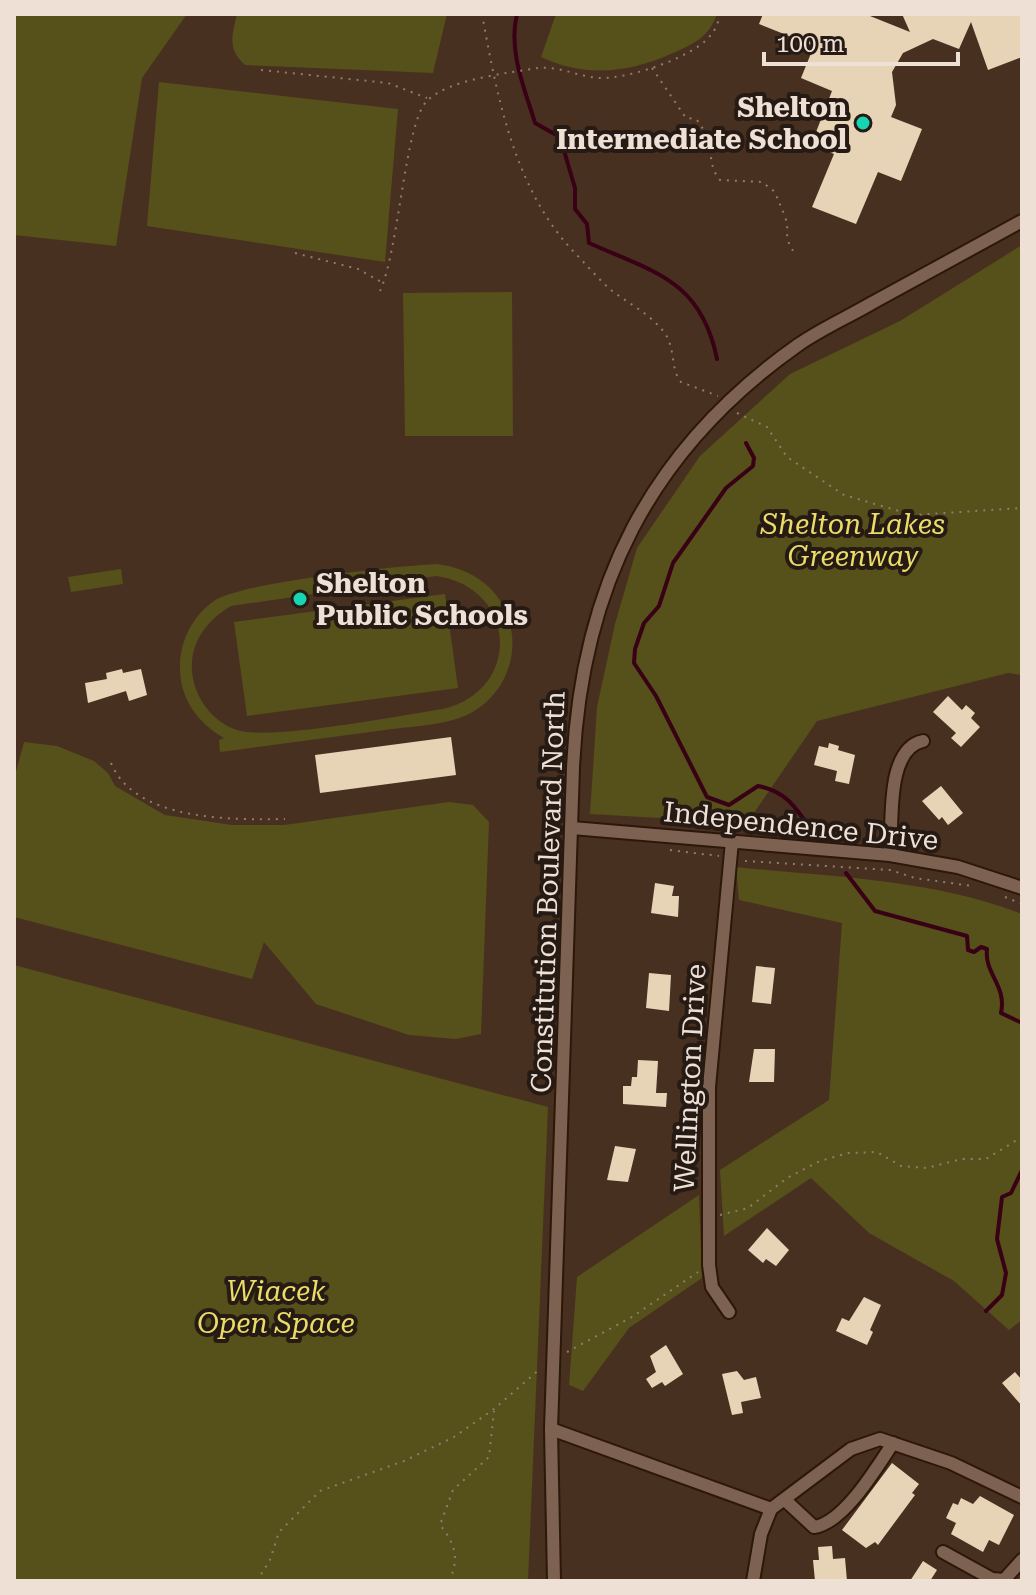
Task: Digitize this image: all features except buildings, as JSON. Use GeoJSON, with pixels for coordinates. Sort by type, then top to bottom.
{"type":"FeatureCollection","features":[{"type":"Feature","properties":{"kind":"street","name":"Constitution Boulevard North"},"geometry":{"type":"LineString","coordinates":[[554,1581],[551,1429],[576,711],[596,612],[635,524],[678,457],[740,390],[801,343],[1022,221]]}},
{"type":"Feature","properties":{"kind":"street"},"geometry":{"type":"LineString","coordinates":[[890,855],[893,789],[903,753],[912,744],[923,741]]}},
{"type":"Feature","properties":{"kind":"street","name":"Independence Drive"},"geometry":{"type":"LineString","coordinates":[[572,828],[890,855],[958,867],[1022,888]]}},
{"type":"Feature","properties":{"kind":"street","name":"Wellington Drive"},"geometry":{"type":"LineString","coordinates":[[729,1312],[712,1287],[708,1218],[709,1087],[732,841]]}},
{"type":"Feature","properties":{"kind":"street"},"geometry":{"type":"LineString","coordinates":[[551,1429],[771,1509]]}},
{"type":"Feature","properties":{"kind":"street"},"geometry":{"type":"LineString","coordinates":[[753,1581],[761,1534],[771,1509],[851,1449],[880,1439],[951,1463],[1022,1497]]}},
{"type":"Feature","properties":{"kind":"street"},"geometry":{"type":"LineString","coordinates":[[785,1500],[814,1527],[826,1526],[855,1495],[893,1443]]}},
{"type":"Feature","properties":{"kind":"street"},"geometry":{"type":"LineString","coordinates":[[943,1552],[992,1579],[1004,1580],[1022,1560]]}},
{"type":"Feature","properties":{"kind":"path"},"geometry":{"type":"LineString","coordinates":[[482,14],[493,76],[526,176],[550,221],[608,288],[644,312],[663,331],[673,348],[676,374],[681,382],[718,396]]}},
{"type":"Feature","properties":{"kind":"path"},"geometry":{"type":"LineString","coordinates":[[380,291],[394,249],[416,126],[428,99],[454,87],[493,76],[538,68],[550,67],[600,78],[639,73],[701,44],[712,35],[721,14]]}},
{"type":"Feature","properties":{"kind":"path"},"geometry":{"type":"LineString","coordinates":[[651,67],[686,118],[696,119],[704,129],[712,148],[710,164],[720,180],[762,182],[775,192],[778,207],[786,217],[786,240],[796,255]]}},
{"type":"Feature","properties":{"kind":"path"},"geometry":{"type":"LineString","coordinates":[[261,70],[388,83],[428,99]]}},
{"type":"Feature","properties":{"kind":"path"},"geometry":{"type":"LineString","coordinates":[[295,253],[358,269],[384,283]]}},
{"type":"Feature","properties":{"kind":"path"},"geometry":{"type":"LineString","coordinates":[[736,413],[765,426],[787,457],[844,495],[913,515],[1022,508]]}},
{"type":"Feature","properties":{"kind":"path"},"geometry":{"type":"LineString","coordinates":[[111,763],[119,783],[169,810],[232,820],[285,819]]}},
{"type":"Feature","properties":{"kind":"path"},"geometry":{"type":"LineString","coordinates":[[657,848],[731,859],[890,870],[915,878],[973,887]]}},
{"type":"Feature","properties":{"kind":"path"},"geometry":{"type":"LineString","coordinates":[[998,893],[1022,904]]}},
{"type":"Feature","properties":{"kind":"path"},"geometry":{"type":"LineString","coordinates":[[708,1218],[748,1208],[787,1178],[837,1156],[877,1152],[901,1166],[927,1168],[962,1159],[986,1159],[1022,1137]]}},
{"type":"Feature","properties":{"kind":"path"},"geometry":{"type":"LineString","coordinates":[[257,1581],[270,1560],[279,1532],[320,1491],[404,1461],[454,1437],[494,1409],[520,1384],[553,1360],[632,1317],[709,1265]]}},
{"type":"Feature","properties":{"kind":"path"},"geometry":{"type":"LineString","coordinates":[[449,1581],[457,1559],[451,1538],[440,1525],[453,1490],[489,1457],[494,1409]]}},
{"type":"Feature","properties":{"kind":"green space"},"geometry":{"type":"Polygon","coordinates":[[[14,14],[187,14],[142,78],[116,246],[14,235],[14,14]]]}},
{"type":"Feature","properties":{"kind":"green space"},"geometry":{"type":"Polygon","coordinates":[[[237,14],[447,14],[433,73],[245,65],[233,48],[237,14]]]}},
{"type":"Feature","properties":{"kind":"green space"},"geometry":{"type":"Polygon","coordinates":[[[556,14],[717,14],[705,34],[688,46],[640,65],[591,70],[558,64],[541,57],[556,14]]]}},
{"type":"Feature","properties":{"kind":"green space"},"geometry":{"type":"Polygon","coordinates":[[[159,82],[398,109],[385,262],[147,226],[159,82]]]}},
{"type":"Feature","properties":{"kind":"green space","name":"Shelton Lakes Greenway"},"geometry":{"type":"Polygon","coordinates":[[[1022,245],[1022,675],[1008,673],[817,721],[747,823],[590,814],[597,707],[615,624],[637,548],[700,456],[790,374],[900,321],[1022,245]]]}},
{"type":"Feature","properties":{"kind":"green space"},"geometry":{"type":"Polygon","coordinates":[[[512,292],[513,436],[405,436],[403,293],[512,292]]]}},
{"type":"Feature","properties":{"kind":"green space"},"geometry":{"type":"Polygon","coordinates":[[[437,564],[459,569],[480,579],[496,595],[507,615],[511,629],[511,658],[501,685],[482,706],[459,718],[439,723],[220,752],[219,740],[224,738],[199,718],[188,701],[181,681],[180,660],[188,631],[206,607],[230,594],[286,581],[437,564]],[[436,576],[231,606],[214,618],[197,641],[192,660],[196,690],[212,715],[220,721],[237,730],[254,733],[306,730],[443,709],[469,698],[487,682],[497,661],[500,640],[495,618],[483,599],[463,584],[436,576]]]}},
{"type":"Feature","properties":{"kind":"green space"},"geometry":{"type":"Polygon","coordinates":[[[121,569],[123,584],[71,592],[68,577],[121,569]]]}},
{"type":"Feature","properties":{"kind":"green space"},"geometry":{"type":"Polygon","coordinates":[[[445,594],[458,688],[247,716],[234,622],[445,594]]]}},
{"type":"Feature","properties":{"kind":"green space"},"geometry":{"type":"Polygon","coordinates":[[[24,742],[57,746],[94,761],[108,773],[115,786],[165,815],[232,825],[284,825],[449,802],[473,805],[489,822],[481,1034],[456,1039],[409,1035],[316,1004],[264,942],[252,979],[14,917],[14,779],[24,742]]]}},
{"type":"Feature","properties":{"kind":"green space"},"geometry":{"type":"Polygon","coordinates":[[[736,867],[917,886],[988,902],[1022,914],[1022,1320],[1009,1330],[954,1281],[869,1233],[811,1178],[724,1236],[720,1170],[829,1100],[842,923],[739,900],[736,867]]]}},
{"type":"Feature","properties":{"kind":"green space","name":"Wiacek Open Space"},"geometry":{"type":"Polygon","coordinates":[[[14,965],[548,1107],[528,1581],[14,1581],[14,965]]]}},
{"type":"Feature","properties":{"kind":"green space"},"geometry":{"type":"Polygon","coordinates":[[[699,1195],[702,1278],[629,1328],[583,1391],[569,1385],[577,1277],[699,1195]]]}},
{"type":"Feature","properties":{"kind":"waterway"},"geometry":{"type":"LineString","coordinates":[[517,14],[514,41],[526,96],[535,123],[560,137],[575,188],[575,209],[587,224],[589,243],[654,272],[687,295],[710,333],[717,359]]}},
{"type":"Feature","properties":{"kind":"waterway"},"geometry":{"type":"LineString","coordinates":[[746,443],[754,458],[753,466],[726,488],[673,563],[659,606],[644,623],[635,649],[634,663],[656,696],[707,797],[729,805],[758,786],[767,788],[788,801],[810,828]]}},
{"type":"Feature","properties":{"kind":"waterway"},"geometry":{"type":"LineString","coordinates":[[846,873],[875,911],[967,936],[968,950],[987,949],[989,966],[1001,995],[1001,1013],[1022,1023]]}},
{"type":"Feature","properties":{"kind":"waterway"},"geometry":{"type":"LineString","coordinates":[[986,1311],[1002,1295],[1006,1273],[997,1239],[1002,1197],[1011,1193],[1022,1170]]}},
{"type":"Feature","properties":{"kind":"place","name":"Shelton Intermediate School"},"geometry":{"type":"Point","coordinates":[863,123]}},
{"type":"Feature","properties":{"kind":"place","name":"Shelton Public Schools"},"geometry":{"type":"Point","coordinates":[300,599]}}]}
